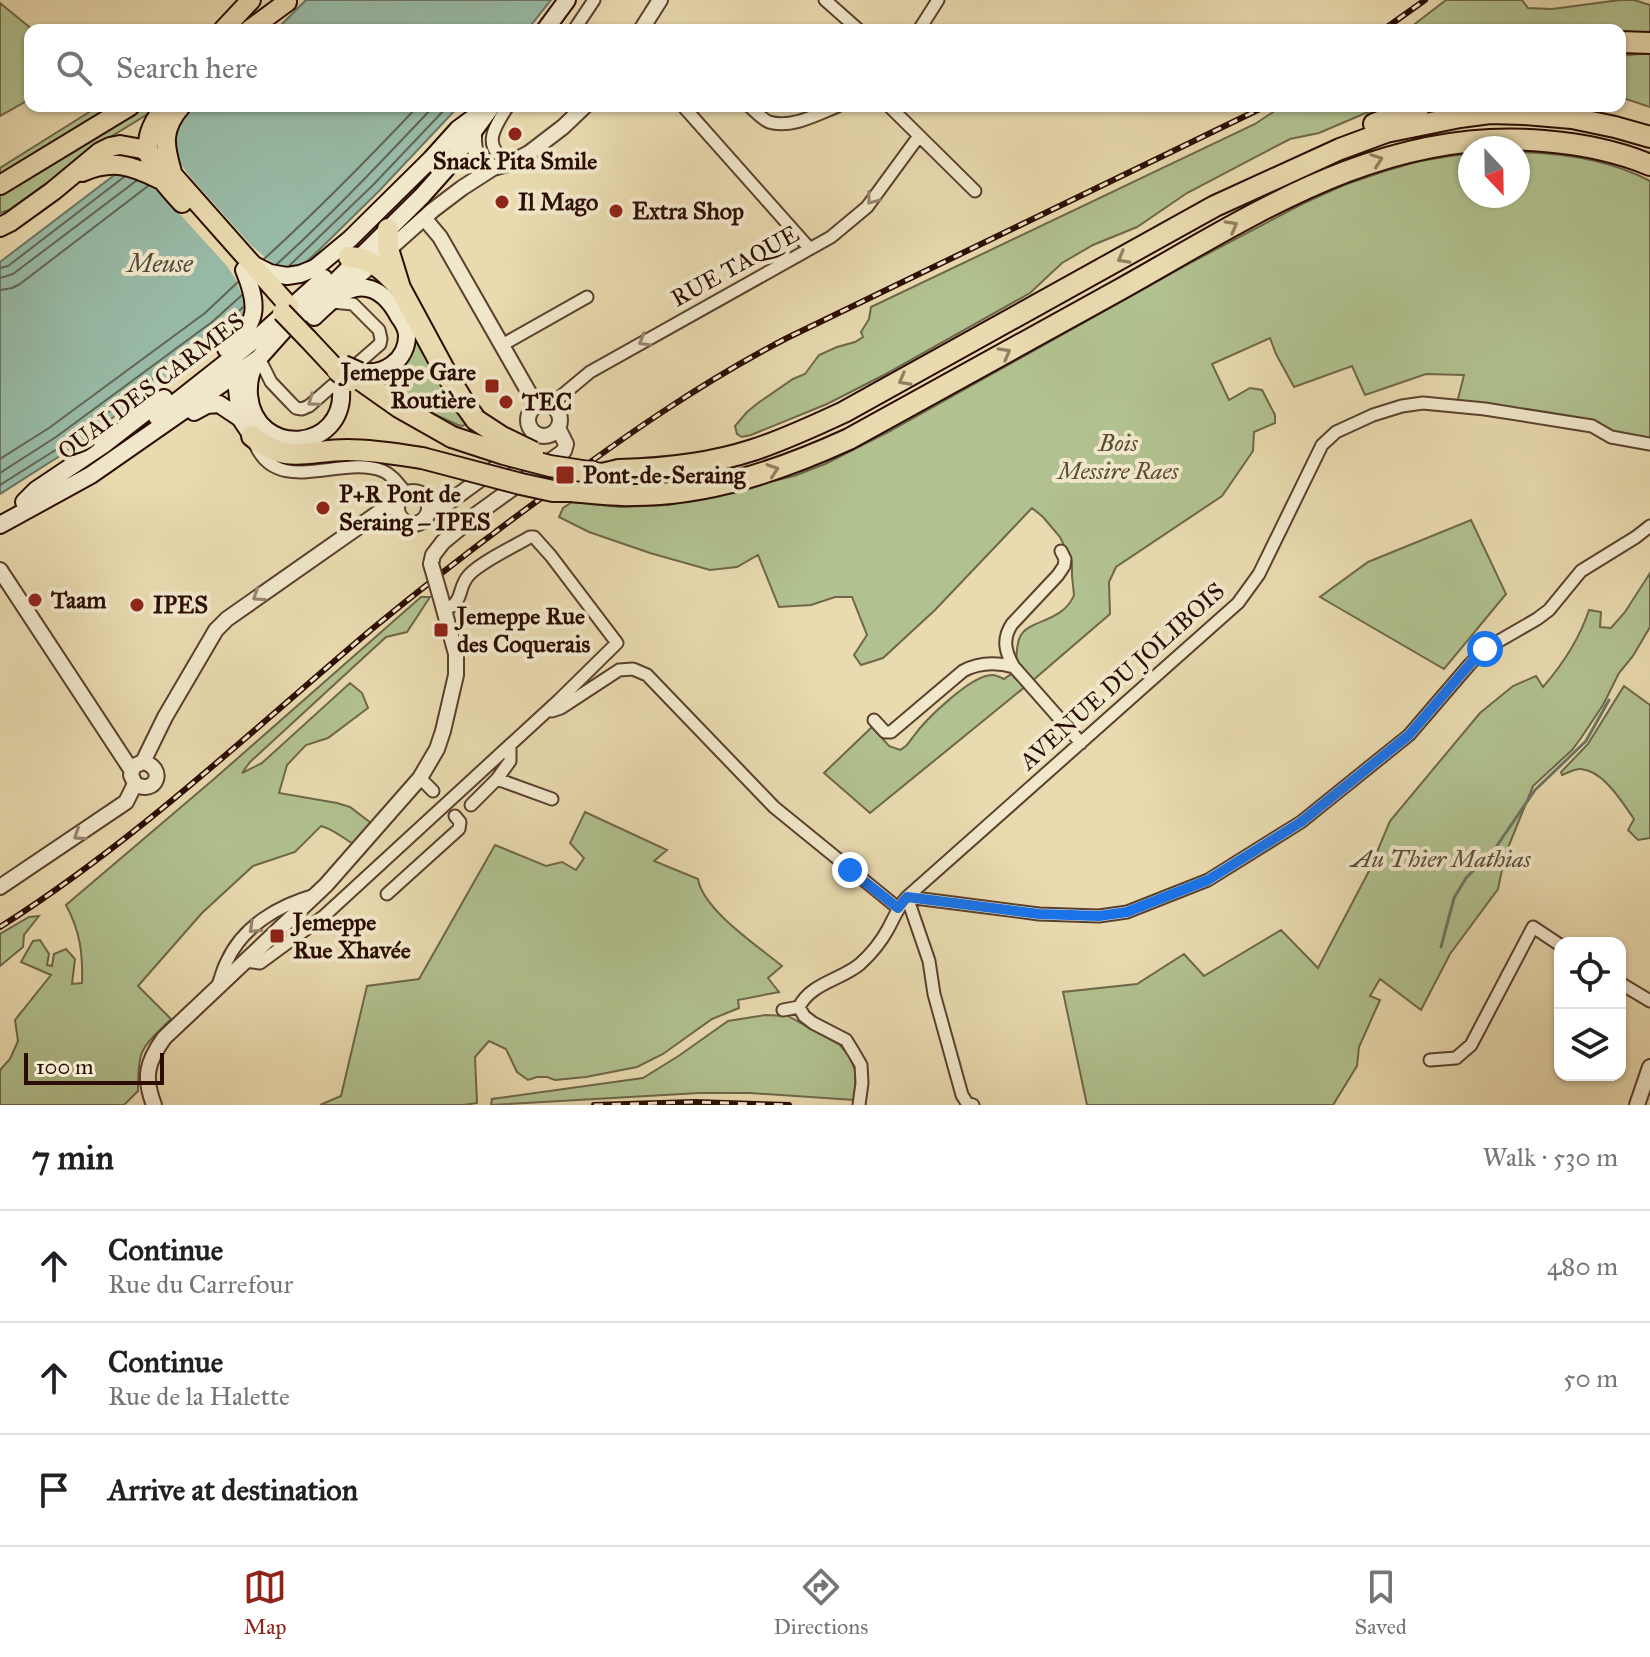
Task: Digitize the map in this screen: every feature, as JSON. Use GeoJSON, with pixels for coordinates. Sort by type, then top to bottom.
{"type":"FeatureCollection","features":[{"type":"Feature","properties":{"kind":"highway"},"geometry":{"type":"LineString","coordinates":[[1626,42],[1650,43]]}},
{"type":"Feature","properties":{"kind":"highway"},"geometry":{"type":"LineString","coordinates":[[1215,206],[1235,189],[1302,155],[1405,112]]}},
{"type":"Feature","properties":{"kind":"highway"},"geometry":{"type":"LineString","coordinates":[[252,436],[266,447],[298,455],[343,450],[438,447],[504,454],[550,466],[602,474],[714,460],[795,435],[844,412],[1215,206],[1340,149],[1386,132],[1449,118],[1490,113],[1572,118],[1650,137]]}},
{"type":"Feature","properties":{"kind":"highway"},"geometry":{"type":"LineString","coordinates":[[348,375],[399,407],[438,447],[532,486],[553,491],[632,496],[675,493],[721,485],[803,459],[849,439],[1265,208],[1351,169],[1391,155],[1464,141],[1524,139],[1572,143],[1648,167]]}},
{"type":"Feature","properties":{"kind":"highway"},"geometry":{"type":"LineString","coordinates":[[372,251],[400,288],[447,375],[476,420],[528,451],[619,470]]}},
{"type":"Feature","properties":{"kind":"main road"},"geometry":{"type":"LineString","coordinates":[[549,24],[567,0]]}},
{"type":"Feature","properties":{"kind":"main road"},"geometry":{"type":"LineString","coordinates":[[243,18],[288,1]]}},
{"type":"Feature","properties":{"kind":"main road"},"geometry":{"type":"LineString","coordinates":[[270,24],[288,1]]}},
{"type":"Feature","properties":{"kind":"main road"},"geometry":{"type":"LineString","coordinates":[[0,185],[120,112]]}},
{"type":"Feature","properties":{"kind":"main road"},"geometry":{"type":"LineString","coordinates":[[162,112],[154,124],[146,148],[152,166],[166,177],[248,267],[267,299],[311,336],[348,375]]}},
{"type":"Feature","properties":{"kind":"main road"},"geometry":{"type":"LineString","coordinates":[[166,177],[165,138],[176,112]]}},
{"type":"Feature","properties":{"kind":"main road"},"geometry":{"type":"LineString","coordinates":[[348,375],[338,410],[327,428],[317,435],[303,440],[280,438],[262,426],[252,410],[249,380],[259,358],[285,342],[372,251],[446,169],[478,117]]}},
{"type":"Feature","properties":{"kind":"main road"},"geometry":{"type":"LineString","coordinates":[[285,315],[372,251],[478,117]]}},
{"type":"Feature","properties":{"kind":"main road"},"geometry":{"type":"LineString","coordinates":[[248,267],[293,275],[315,268],[350,239],[458,129],[478,117]]}},
{"type":"Feature","properties":{"kind":"main road"},"geometry":{"type":"LineString","coordinates":[[0,227],[74,175],[100,152],[120,145],[146,148]]}},
{"type":"Feature","properties":{"kind":"main road"},"geometry":{"type":"LineString","coordinates":[[74,175],[102,165],[124,165],[166,177]]}},
{"type":"Feature","properties":{"kind":"main road"},"geometry":{"type":"LineString","coordinates":[[285,315],[360,288],[378,292],[391,304],[405,327],[406,343],[400,357],[379,372],[348,375]]}},
{"type":"Feature","properties":{"kind":"main road"},"geometry":{"type":"LineString","coordinates":[[24,502],[233,344],[267,299]]}},
{"type":"Feature","properties":{"kind":"main road","name":"QUAI DES CARMES"},"geometry":{"type":"LineString","coordinates":[[0,515],[113,449],[285,315]]}},
{"type":"Feature","properties":{"kind":"main road","name":"QUAI DES CARMES"},"geometry":{"type":"LineString","coordinates":[[0,525],[91,475],[259,358],[285,315]]}},
{"type":"Feature","properties":{"kind":"main road"},"geometry":{"type":"LineString","coordinates":[[240,352],[234,376],[240,418]]}},
{"type":"Feature","properties":{"kind":"main road"},"geometry":{"type":"LineString","coordinates":[[150,434],[215,403],[240,418],[252,436]]}},
{"type":"Feature","properties":{"kind":"street"},"geometry":{"type":"LineString","coordinates":[[578,24],[594,0]]}},
{"type":"Feature","properties":{"kind":"street"},"geometry":{"type":"LineString","coordinates":[[645,24],[660,0]]}},
{"type":"Feature","properties":{"kind":"street"},"geometry":{"type":"LineString","coordinates":[[825,0],[852,24]]}},
{"type":"Feature","properties":{"kind":"street"},"geometry":{"type":"LineString","coordinates":[[923,24],[938,0]]}},
{"type":"Feature","properties":{"kind":"street"},"geometry":{"type":"LineString","coordinates":[[504,112],[494,128],[492,143],[498,155],[510,163]]}},
{"type":"Feature","properties":{"kind":"street"},"geometry":{"type":"LineString","coordinates":[[372,251],[493,168],[529,153],[578,112]]}},
{"type":"Feature","properties":{"kind":"street"},"geometry":{"type":"LineString","coordinates":[[688,112],[810,249]]}},
{"type":"Feature","properties":{"kind":"street"},"geometry":{"type":"LineString","coordinates":[[756,112],[772,122],[801,121],[823,112]]}},
{"type":"Feature","properties":{"kind":"street"},"geometry":{"type":"LineString","coordinates":[[895,112],[975,191]]}},
{"type":"Feature","properties":{"kind":"street"},"geometry":{"type":"LineString","coordinates":[[478,117],[474,142],[480,163]]}},
{"type":"Feature","properties":{"kind":"street","name":"RUE TAQUE"},"geometry":{"type":"LineString","coordinates":[[541,404],[560,397],[582,377],[607,362],[831,237],[867,207],[919,136]]}},
{"type":"Feature","properties":{"kind":"street"},"geometry":{"type":"LineString","coordinates":[[462,188],[480,163]]}},
{"type":"Feature","properties":{"kind":"street"},"geometry":{"type":"LineString","coordinates":[[252,962],[420,778],[437,749],[456,675],[456,654],[431,564],[433,555],[443,542],[477,514],[564,451],[566,444],[558,428],[558,411],[541,404],[502,345],[428,214],[431,204],[480,163],[510,163]]}},
{"type":"Feature","properties":{"kind":"street"},"geometry":{"type":"LineString","coordinates":[[502,345],[587,297]]}},
{"type":"Feature","properties":{"kind":"street"},"geometry":{"type":"LineString","coordinates":[[259,358],[271,382],[296,408],[302,409],[380,344],[379,330],[353,304],[324,301]]}},
{"type":"Feature","properties":{"kind":"street"},"geometry":{"type":"LineString","coordinates":[[541,404],[528,414],[528,426],[536,435],[546,436],[558,428]]}},
{"type":"Feature","properties":{"kind":"street","name":"AVENUE DU JOLIBOIS"},"geometry":{"type":"LineString","coordinates":[[799,1007],[811,991],[847,974],[865,960],[907,897],[1230,612],[1259,574],[1322,445],[1343,428],[1402,406],[1438,404],[1592,426],[1611,437],[1650,444]]}},
{"type":"Feature","properties":{"kind":"street"},"geometry":{"type":"LineString","coordinates":[[429,511],[449,502],[526,446],[536,435]]}},
{"type":"Feature","properties":{"kind":"street"},"geometry":{"type":"LineString","coordinates":[[0,887],[126,802],[137,772],[172,705],[221,624],[402,499],[417,492],[422,494],[428,502],[429,511],[424,520],[415,524],[405,522],[398,514],[402,499],[390,476],[374,469],[292,472],[276,469],[262,458],[252,436]]}},
{"type":"Feature","properties":{"kind":"street"},"geometry":{"type":"LineString","coordinates":[[973,1105],[967,1103],[962,1095],[934,994],[929,961],[907,897],[1039,914],[1099,916],[1127,912],[1208,880],[1301,822],[1325,803],[1409,735],[1485,649],[1537,619],[1549,610],[1581,571],[1650,526]]}},
{"type":"Feature","properties":{"kind":"street"},"geometry":{"type":"LineString","coordinates":[[154,1105],[149,1094],[148,1064],[177,1024],[217,987],[324,916],[548,711],[617,643],[537,539],[530,537],[469,576],[457,603],[444,610]]}},
{"type":"Feature","properties":{"kind":"street"},"geometry":{"type":"LineString","coordinates":[[1061,551],[1065,559],[1060,573],[1008,629],[1005,645],[1014,667],[1081,743]]}},
{"type":"Feature","properties":{"kind":"street"},"geometry":{"type":"LineString","coordinates":[[0,570],[137,772]]}},
{"type":"Feature","properties":{"kind":"street"},"geometry":{"type":"LineString","coordinates":[[874,720],[885,732],[891,732],[968,668],[991,663],[1014,667]]}},
{"type":"Feature","properties":{"kind":"street"},"geometry":{"type":"LineString","coordinates":[[548,711],[561,708],[619,670],[633,669],[647,675],[774,807],[898,908]]}},
{"type":"Feature","properties":{"kind":"street"},"geometry":{"type":"LineString","coordinates":[[471,805],[510,761],[510,746]]}},
{"type":"Feature","properties":{"kind":"street"},"geometry":{"type":"LineString","coordinates":[[420,778],[433,791]]}},
{"type":"Feature","properties":{"kind":"street"},"geometry":{"type":"LineString","coordinates":[[497,779],[552,799]]}},
{"type":"Feature","properties":{"kind":"street"},"geometry":{"type":"LineString","coordinates":[[387,894],[459,829],[460,822],[455,816]]}},
{"type":"Feature","properties":{"kind":"street"},"geometry":{"type":"LineString","coordinates":[[217,987],[232,952],[261,920],[285,905],[316,895]]}},
{"type":"Feature","properties":{"kind":"street"},"geometry":{"type":"LineString","coordinates":[[1430,1060],[1456,1058],[1471,1045],[1533,927],[1554,941]]}},
{"type":"Feature","properties":{"kind":"street"},"geometry":{"type":"LineString","coordinates":[[1626,987],[1650,1001]]}},
{"type":"Feature","properties":{"kind":"street"},"geometry":{"type":"LineString","coordinates":[[783,1010],[799,1007],[813,1023],[846,1040],[861,1065],[859,1105]]}},
{"type":"Feature","properties":{"kind":"street"},"geometry":{"type":"LineString","coordinates":[[1637,1105],[1650,1067]]}},
{"type":"Feature","properties":{"kind":"green space"},"geometry":{"type":"Polygon","coordinates":[[[1446,0],[1522,0],[1528,8],[1552,9],[1620,0],[1650,5],[1650,35],[1626,33],[1626,24],[1415,24],[1446,0]]]}},
{"type":"Feature","properties":{"kind":"green space"},"geometry":{"type":"Polygon","coordinates":[[[0,3],[26,24],[24,102],[0,116],[0,3]]]}},
{"type":"Feature","properties":{"kind":"green space"},"geometry":{"type":"Polygon","coordinates":[[[1650,53],[1650,107],[1626,99],[1626,55],[1650,53]]]}},
{"type":"Feature","properties":{"kind":"green space"},"geometry":{"type":"Polygon","coordinates":[[[89,112],[103,112],[0,176],[0,168],[89,112]]]}},
{"type":"Feature","properties":{"kind":"green space"},"geometry":{"type":"Polygon","coordinates":[[[130,112],[151,112],[99,144],[9,210],[0,213],[0,192],[130,112]]]}},
{"type":"Feature","properties":{"kind":"green space"},"geometry":{"type":"Polygon","coordinates":[[[1273,112],[1368,112],[1319,133],[1290,139],[1187,193],[1137,227],[1093,245],[1062,263],[1030,293],[882,376],[827,404],[751,435],[742,437],[737,434],[735,426],[747,412],[805,374],[819,355],[863,337],[861,332],[869,319],[871,307],[1255,124],[1273,112]]]}},
{"type":"Feature","properties":{"kind":"green space","name":"Bois Messire Raes"},"geometry":{"type":"Polygon","coordinates":[[[1530,153],[1586,159],[1650,181],[1650,442],[1457,403],[1464,375],[1426,374],[1365,395],[1352,366],[1294,387],[1270,338],[1212,364],[1229,400],[1250,388],[1262,390],[1275,415],[1275,423],[1254,432],[1253,451],[1222,496],[1116,567],[1109,582],[1110,614],[1032,681],[1016,663],[1020,637],[1030,627],[1062,611],[1074,595],[1072,562],[1060,537],[1032,508],[935,610],[883,658],[861,665],[854,655],[867,635],[852,597],[779,607],[758,555],[737,567],[710,570],[589,532],[559,517],[563,508],[572,502],[620,507],[669,505],[794,476],[825,464],[1302,204],[1344,185],[1420,161],[1458,155],[1458,208],[1530,208],[1530,153]]]}},
{"type":"Feature","properties":{"kind":"green space"},"geometry":{"type":"Polygon","coordinates":[[[392,289],[468,424],[458,425],[409,403],[367,377],[407,354],[392,289]]]}},
{"type":"Feature","properties":{"kind":"green space"},"geometry":{"type":"Polygon","coordinates":[[[1471,520],[1506,594],[1444,669],[1320,597],[1368,562],[1471,520]]]}},
{"type":"Feature","properties":{"kind":"green space","name":"Au Thier Mathias"},"geometry":{"type":"Polygon","coordinates":[[[1650,573],[1650,627],[1581,738],[1533,786],[1505,855],[1498,889],[1450,954],[1421,1010],[1380,979],[1370,996],[1380,1000],[1359,1047],[1357,1066],[1333,1105],[1087,1105],[1063,992],[1137,984],[1184,954],[1204,976],[1281,930],[1318,968],[1369,871],[1390,821],[1480,713],[1513,686],[1536,676],[1543,687],[1570,651],[1589,610],[1601,612],[1600,627],[1611,628],[1650,573]]]}},
{"type":"Feature","properties":{"kind":"green space"},"geometry":{"type":"Polygon","coordinates":[[[421,597],[430,597],[407,632],[386,637],[250,762],[242,773],[262,763],[350,683],[362,693],[368,708],[328,738],[306,745],[287,765],[279,793],[350,807],[371,823],[357,846],[321,826],[295,852],[253,866],[202,913],[138,986],[171,1019],[143,1050],[138,1091],[124,1105],[0,1105],[0,1070],[10,1059],[18,1041],[15,1020],[51,975],[21,962],[33,941],[40,940],[49,954],[47,965],[52,966],[54,954],[66,949],[75,959],[72,984],[82,983],[80,942],[66,905],[421,597]]]}},
{"type":"Feature","properties":{"kind":"green space"},"geometry":{"type":"Polygon","coordinates":[[[1014,672],[1026,686],[870,813],[824,773],[872,727],[889,746],[900,750],[938,710],[972,682],[993,675],[1004,679],[1014,672]]]}},
{"type":"Feature","properties":{"kind":"green space"},"geometry":{"type":"Polygon","coordinates":[[[1624,686],[1650,705],[1650,838],[1638,840],[1628,830],[1634,819],[1605,781],[1581,769],[1562,775],[1561,772],[1588,744],[1624,686]]]}},
{"type":"Feature","properties":{"kind":"green space"},"geometry":{"type":"Polygon","coordinates":[[[585,812],[667,850],[654,861],[698,879],[702,891],[720,915],[782,966],[768,978],[779,992],[738,1000],[739,1008],[712,1019],[663,1054],[637,1067],[586,1077],[555,1080],[537,1077],[528,1080],[517,1072],[506,1049],[489,1041],[475,1057],[477,1103],[320,1105],[341,1096],[367,986],[419,979],[495,845],[546,866],[562,862],[576,870],[584,858],[570,843],[585,812]]]}},
{"type":"Feature","properties":{"kind":"green space"},"geometry":{"type":"Polygon","coordinates":[[[39,916],[24,935],[23,947],[0,966],[0,934],[29,917],[39,916]]]}},
{"type":"Feature","properties":{"kind":"green space"},"geometry":{"type":"Polygon","coordinates":[[[765,1015],[788,1016],[840,1045],[850,1057],[856,1073],[854,1100],[699,1093],[491,1105],[492,1099],[643,1078],[728,1021],[765,1015]]]}},
{"type":"Feature","properties":{"kind":"water"},"geometry":{"type":"Polygon","coordinates":[[[306,0],[551,0],[532,24],[282,24],[306,0]]]}},
{"type":"Feature","properties":{"kind":"water","name":"Meuse"},"geometry":{"type":"Polygon","coordinates":[[[188,112],[453,112],[317,252],[224,336],[66,452],[0,494],[0,262],[117,173],[188,112]]]}},
{"type":"Feature","properties":{"kind":"pier"},"geometry":{"type":"Polygon","coordinates":[[[183,113],[174,141],[181,164],[191,178],[267,259],[276,265],[304,265],[242,321],[244,300],[227,266],[154,188],[132,175],[115,173],[183,113]]]}},
{"type":"Feature","properties":{"kind":"waterway"},"geometry":{"type":"LineString","coordinates":[[1441,947],[1454,898],[1466,878],[1494,850],[1535,790],[1586,741],[1609,700]]}},
{"type":"Feature","properties":{"kind":"railway"},"geometry":{"type":"LineString","coordinates":[[1391,24],[1425,0]]}},
{"type":"Feature","properties":{"kind":"railway"},"geometry":{"type":"LineString","coordinates":[[0,927],[50,894],[145,822],[457,561],[662,412],[787,338],[1254,112]]}},
{"type":"Feature","properties":{"kind":"railway"},"geometry":{"type":"LineString","coordinates":[[594,1105],[694,1102],[789,1105]]}},
{"type":"Feature","properties":{"kind":"place","name":"Snack Pita Smile"},"geometry":{"type":"Point","coordinates":[515,134]}},
{"type":"Feature","properties":{"kind":"place","name":"Il Mago"},"geometry":{"type":"Point","coordinates":[502,202]}},
{"type":"Feature","properties":{"kind":"place","name":"Extra Shop"},"geometry":{"type":"Point","coordinates":[616,211]}},
{"type":"Feature","properties":{"kind":"place","name":"Jemeppe Gare Routière"},"geometry":{"type":"Point","coordinates":[492,386]}},
{"type":"Feature","properties":{"kind":"place","name":"TEC"},"geometry":{"type":"Point","coordinates":[506,402]}},
{"type":"Feature","properties":{"kind":"place","name":"Pont-de-Seraing"},"geometry":{"type":"Point","coordinates":[565,475]}},
{"type":"Feature","properties":{"kind":"place","name":"P+R Pont de Seraing – IPES"},"geometry":{"type":"Point","coordinates":[323,508]}},
{"type":"Feature","properties":{"kind":"place","name":"Taam"},"geometry":{"type":"Point","coordinates":[35,600]}},
{"type":"Feature","properties":{"kind":"place","name":"IPES"},"geometry":{"type":"Point","coordinates":[137,605]}},
{"type":"Feature","properties":{"kind":"place","name":"Jemeppe Rue des Coquerais"},"geometry":{"type":"Point","coordinates":[441,630]}},
{"type":"Feature","properties":{"kind":"place","name":"Jemeppe Rue Xhavée"},"geometry":{"type":"Point","coordinates":[277,936]}},
{"type":"Feature","properties":{"kind":"route"},"geometry":{"type":"LineString","coordinates":[[850,870],[898,908],[907,897],[1039,914],[1099,916],[1127,912],[1208,880],[1301,822],[1409,735],[1485,649]]}}]}
